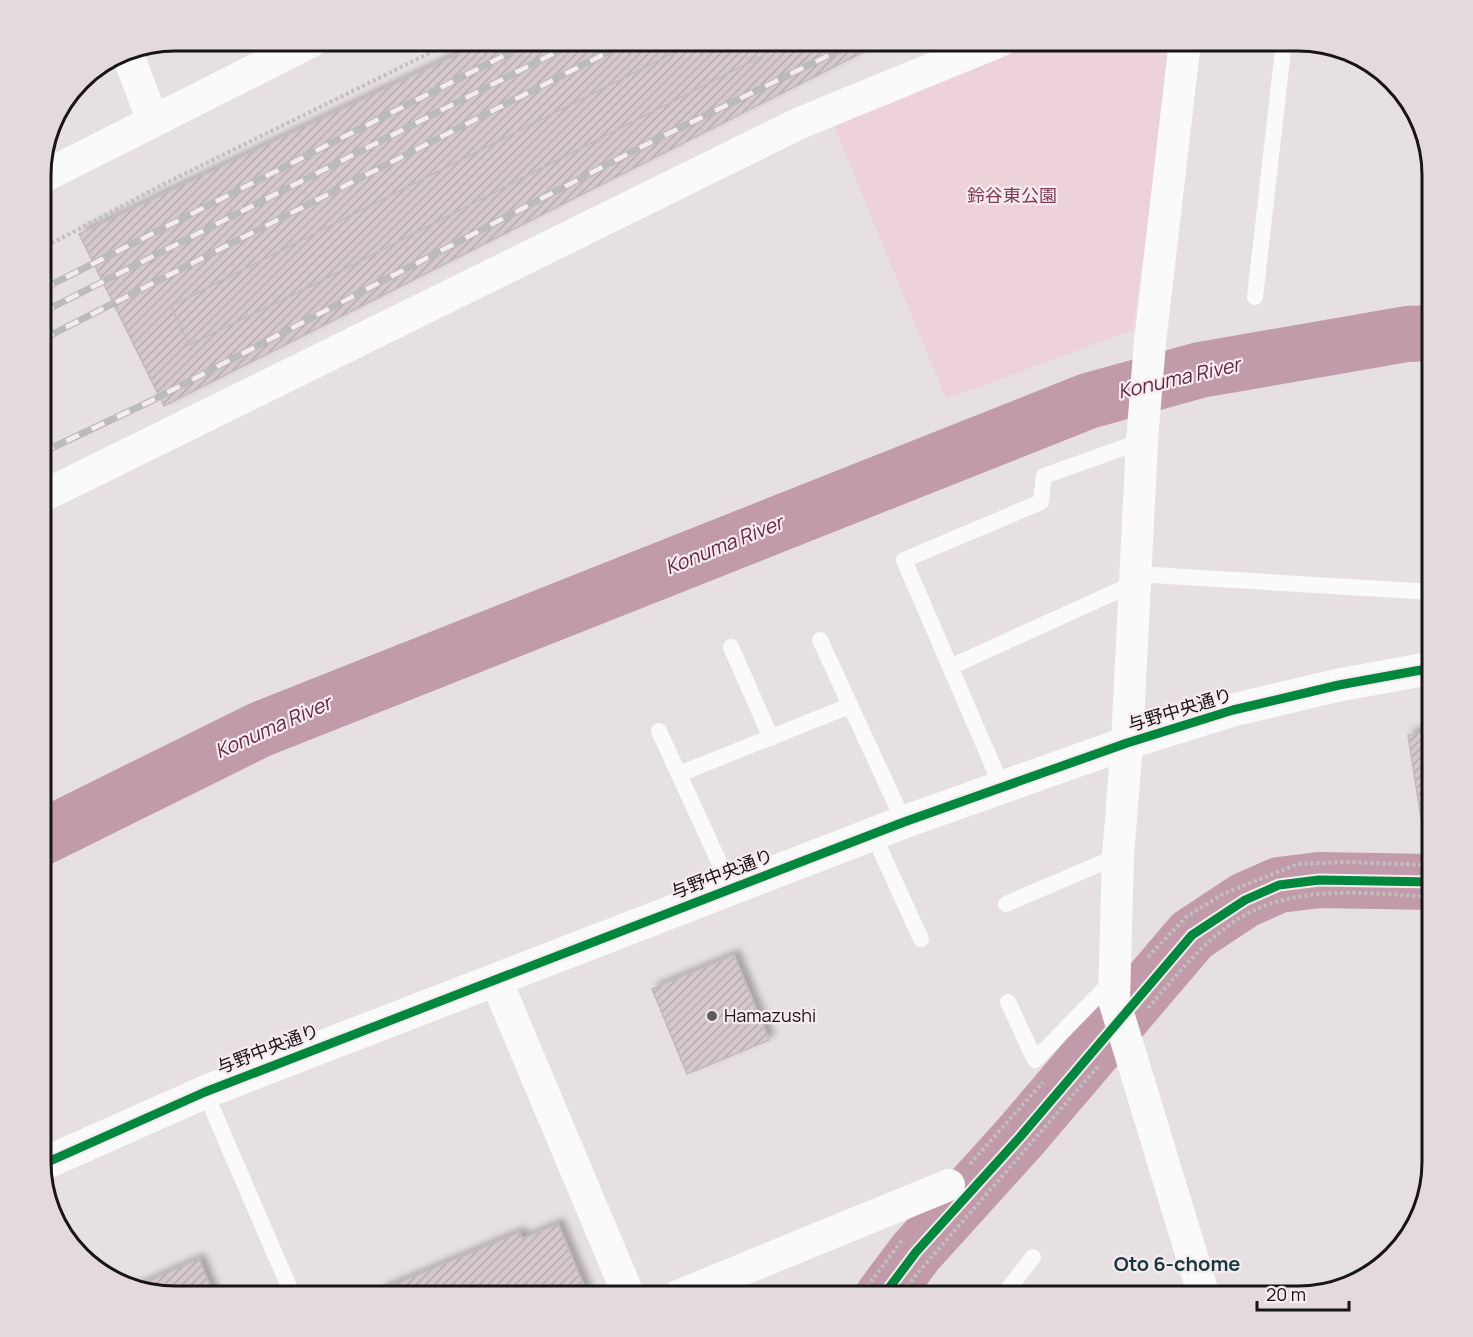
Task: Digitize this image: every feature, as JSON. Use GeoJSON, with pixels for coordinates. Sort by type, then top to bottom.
{"type":"FeatureCollection","features":[{"type":"Feature","properties":{"kind":"street"},"geometry":{"type":"LineString","coordinates":[[51,173],[290,51]]}},
{"type":"Feature","properties":{"kind":"street"},"geometry":{"type":"LineString","coordinates":[[51,492],[800,123],[973,51]]}},
{"type":"Feature","properties":{"kind":"street"},"geometry":{"type":"LineString","coordinates":[[1184,51],[1150,342],[1143,432],[1127,743],[1118,856],[1119,1010],[1201,1286]]}},
{"type":"Feature","properties":{"kind":"street"},"geometry":{"type":"LineString","coordinates":[[130,60],[153,120]]}},
{"type":"Feature","properties":{"kind":"street","name":"与野中央通り"},"geometry":{"type":"LineString","coordinates":[[51,1161],[205,1092],[904,822],[1127,743],[1233,710],[1339,685],[1422,670]]}},
{"type":"Feature","properties":{"kind":"street"},"geometry":{"type":"LineString","coordinates":[[496,980],[625,1286]]}},
{"type":"Feature","properties":{"kind":"street"},"geometry":{"type":"LineString","coordinates":[[702,1286],[949,1185]]}},
{"type":"Feature","properties":{"kind":"lane"},"geometry":{"type":"LineString","coordinates":[[1255,297],[1283,51]]}},
{"type":"Feature","properties":{"kind":"lane"},"geometry":{"type":"LineString","coordinates":[[1002,787],[904,560],[1041,502],[1044,476],[1143,432]]}},
{"type":"Feature","properties":{"kind":"lane"},"geometry":{"type":"LineString","coordinates":[[950,667],[1134,579],[1422,592]]}},
{"type":"Feature","properties":{"kind":"lane"},"geometry":{"type":"LineString","coordinates":[[820,640],[904,822]]}},
{"type":"Feature","properties":{"kind":"lane"},"geometry":{"type":"LineString","coordinates":[[731,647],[771,738]]}},
{"type":"Feature","properties":{"kind":"lane"},"geometry":{"type":"LineString","coordinates":[[679,774],[849,706]]}},
{"type":"Feature","properties":{"kind":"lane"},"geometry":{"type":"LineString","coordinates":[[659,731],[731,888]]}},
{"type":"Feature","properties":{"kind":"lane"},"geometry":{"type":"LineString","coordinates":[[873,834],[921,939]]}},
{"type":"Feature","properties":{"kind":"lane"},"geometry":{"type":"LineString","coordinates":[[1006,904],[1118,856]]}},
{"type":"Feature","properties":{"kind":"lane"},"geometry":{"type":"LineString","coordinates":[[1008,1002],[1035,1060],[1119,1010]]}},
{"type":"Feature","properties":{"kind":"lane"},"geometry":{"type":"LineString","coordinates":[[205,1092],[289,1286]]}},
{"type":"Feature","properties":{"kind":"lane"},"geometry":{"type":"LineString","coordinates":[[1011,1286],[1033,1257]]}},
{"type":"Feature","properties":{"kind":"path"},"geometry":{"type":"LineString","coordinates":[[51,244],[164,184],[432,51]]}},
{"type":"Feature","properties":{"kind":"path"},"geometry":{"type":"LineString","coordinates":[[908,1286],[1119,1010],[1147,958],[1186,917],[1223,894],[1298,864],[1345,862],[1422,865]]}},
{"type":"Feature","properties":{"kind":"path"},"geometry":{"type":"LineString","coordinates":[[1119,1010],[1230,924],[1270,903],[1301,895],[1422,897]]}},
{"type":"Feature","properties":{"kind":"path"},"geometry":{"type":"LineString","coordinates":[[949,1185],[1044,1081]]}},
{"type":"Feature","properties":{"kind":"path"},"geometry":{"type":"LineString","coordinates":[[868,1286],[904,1238]]}},
{"type":"Feature","properties":{"kind":"green space","name":"鈴谷東公園"},"geometry":{"type":"Polygon","coordinates":[[[1001,51],[1172,51],[1133,330],[946,399],[833,124],[1001,51]]]}},
{"type":"Feature","properties":{"kind":"building"},"geometry":{"type":"Polygon","coordinates":[[[464,51],[865,51],[164,406],[79,234],[464,51]]]}},
{"type":"Feature","properties":{"kind":"building"},"geometry":{"type":"Polygon","coordinates":[[[677,51],[771,51],[313,285],[189,345],[171,306],[677,51]]]}},
{"type":"Feature","properties":{"kind":"building"},"geometry":{"type":"Polygon","coordinates":[[[1422,733],[1421,818],[1408,735],[1422,733]]]}},
{"type":"Feature","properties":{"kind":"building"},"geometry":{"type":"Polygon","coordinates":[[[734,955],[769,1040],[687,1074],[652,989],[734,955]]]}},
{"type":"Feature","properties":{"kind":"building"},"geometry":{"type":"Polygon","coordinates":[[[558,1224],[584,1286],[391,1286],[520,1232],[522,1239],[558,1224]]]}},
{"type":"Feature","properties":{"kind":"building"},"geometry":{"type":"Polygon","coordinates":[[[199,1259],[210,1286],[166,1286],[146,1283],[199,1259]]]}},
{"type":"Feature","properties":{"kind":"waterway","name":"Konuma River"},"geometry":{"type":"LineString","coordinates":[[51,833],[259,730],[1088,401],[1200,370],[1407,334],[1422,333]]}},
{"type":"Feature","properties":{"kind":"waterway"},"geometry":{"type":"LineString","coordinates":[[890,1286],[916,1252],[1020,1137],[1192,935],[1245,900],[1279,885],[1319,880],[1422,882]]}},
{"type":"Feature","properties":{"kind":"railway"},"geometry":{"type":"LineString","coordinates":[[51,285],[513,51]]}},
{"type":"Feature","properties":{"kind":"railway"},"geometry":{"type":"LineString","coordinates":[[51,308],[558,51]]}},
{"type":"Feature","properties":{"kind":"railway"},"geometry":{"type":"LineString","coordinates":[[51,335],[610,51]]}},
{"type":"Feature","properties":{"kind":"railway"},"geometry":{"type":"LineString","coordinates":[[51,448],[151,401],[643,146],[838,51]]}},
{"type":"Feature","properties":{"kind":"cycle path"},"geometry":{"type":"LineString","coordinates":[[51,1161],[205,1092],[904,822],[1127,743],[1233,710],[1339,685],[1422,670]]}},
{"type":"Feature","properties":{"kind":"cycle path"},"geometry":{"type":"LineString","coordinates":[[890,1286],[916,1252],[1020,1137],[1192,935],[1245,900],[1279,885],[1319,880],[1422,882]]}},
{"type":"Feature","properties":{"kind":"place","name":"Hamazushi"},"geometry":{"type":"Point","coordinates":[712,1016]}},
{"type":"Feature","properties":{"kind":"district","name":"Oto 6-chome"},"geometry":{"type":"Point","coordinates":[1177,1264]}}]}
